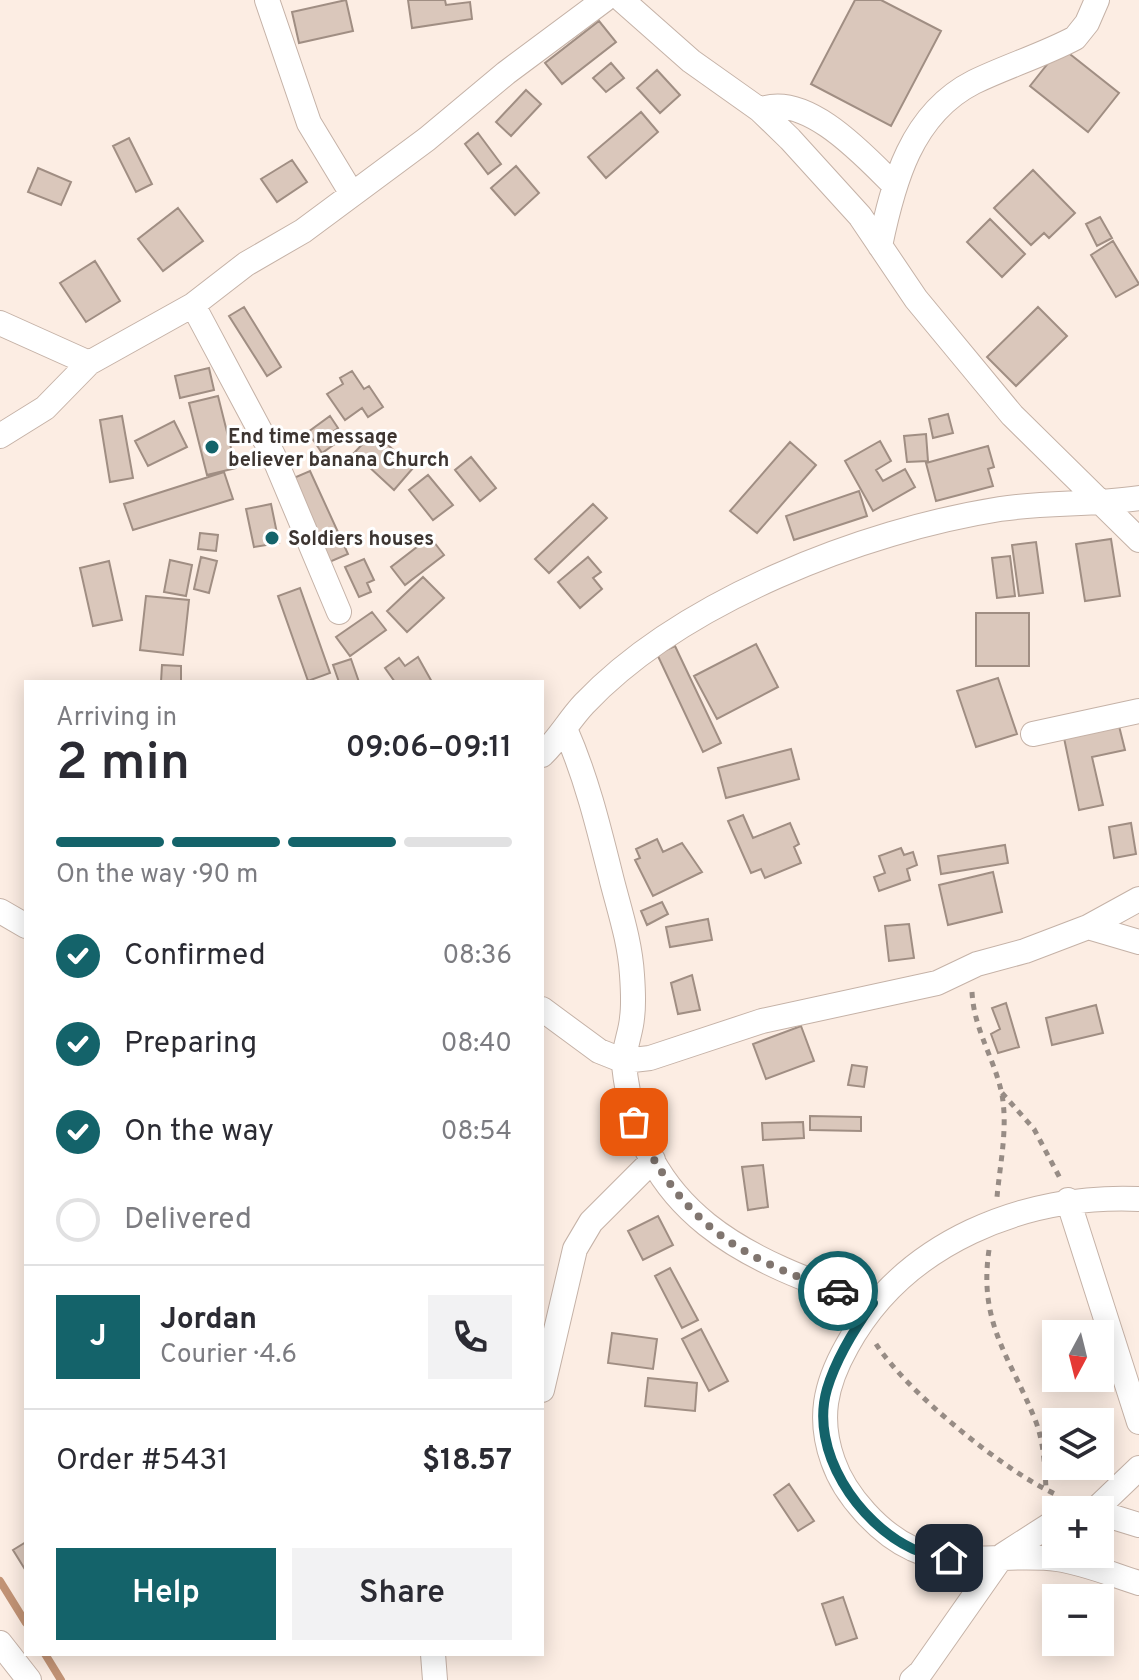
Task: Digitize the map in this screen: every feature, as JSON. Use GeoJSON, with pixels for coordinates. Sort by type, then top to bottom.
{"type":"FeatureCollection","features":[{"type":"Feature","properties":{"kind":"street"},"geometry":{"type":"LineString","coordinates":[[267,0],[309,123],[352,194]]}},
{"type":"Feature","properties":{"kind":"street"},"geometry":{"type":"LineString","coordinates":[[0,436],[45,408],[89,363],[193,305],[246,264],[303,231],[604,0]]}},
{"type":"Feature","properties":{"kind":"street"},"geometry":{"type":"LineString","coordinates":[[622,0],[691,61],[760,110],[860,216],[916,299],[1012,415],[1139,540]]}},
{"type":"Feature","properties":{"kind":"street"},"geometry":{"type":"LineString","coordinates":[[880,246],[893,184],[912,143],[937,110],[971,84],[1075,38],[1087,23],[1097,0]]}},
{"type":"Feature","properties":{"kind":"street"},"geometry":{"type":"LineString","coordinates":[[760,110],[774,104],[807,114],[862,153],[893,184]]}},
{"type":"Feature","properties":{"kind":"street"},"geometry":{"type":"LineString","coordinates":[[193,305],[273,455],[339,612]]}},
{"type":"Feature","properties":{"kind":"street"},"geometry":{"type":"LineString","coordinates":[[0,323],[89,363]]}},
{"type":"Feature","properties":{"kind":"street"},"geometry":{"type":"LineString","coordinates":[[544,753],[566,731],[583,705],[668,637],[725,602],[817,558],[946,519],[1030,505],[1139,498]]}},
{"type":"Feature","properties":{"kind":"street"},"geometry":{"type":"LineString","coordinates":[[1033,734],[1139,711]]}},
{"type":"Feature","properties":{"kind":"street"},"geometry":{"type":"LineString","coordinates":[[566,731],[592,797],[628,936],[632,1017],[624,1061],[634,1122],[653,1160],[693,1214],[728,1241],[867,1312]]}},
{"type":"Feature","properties":{"kind":"street"},"geometry":{"type":"LineString","coordinates":[[544,1010],[599,1051],[624,1061],[650,1058],[800,1011],[937,983],[977,964],[1025,951],[1088,927],[1139,899]]}},
{"type":"Feature","properties":{"kind":"street"},"geometry":{"type":"LineString","coordinates":[[0,911],[24,925]]}},
{"type":"Feature","properties":{"kind":"street"},"geometry":{"type":"LineString","coordinates":[[1088,927],[1139,942]]}},
{"type":"Feature","properties":{"kind":"street"},"geometry":{"type":"LineString","coordinates":[[544,1381],[575,1249],[591,1222],[653,1160]]}},
{"type":"Feature","properties":{"kind":"street"},"geometry":{"type":"LineString","coordinates":[[1139,1199],[1068,1200],[994,1222],[929,1256],[867,1312],[827,1388],[823,1411],[826,1443],[838,1475],[858,1503],[913,1550],[949,1558],[1003,1555],[1059,1560],[1139,1583]]}},
{"type":"Feature","properties":{"kind":"street"},"geometry":{"type":"LineString","coordinates":[[1068,1200],[1139,1422]]}},
{"type":"Feature","properties":{"kind":"street"},"geometry":{"type":"LineString","coordinates":[[1112,1496],[1139,1468]]}},
{"type":"Feature","properties":{"kind":"street"},"geometry":{"type":"LineString","coordinates":[[1114,1516],[1139,1525]]}},
{"type":"Feature","properties":{"kind":"street"},"geometry":{"type":"LineString","coordinates":[[912,1680],[921,1672],[1003,1555],[1042,1525]]}},
{"type":"Feature","properties":{"kind":"street"},"geometry":{"type":"LineString","coordinates":[[0,1643],[29,1680]]}},
{"type":"Feature","properties":{"kind":"street"},"geometry":{"type":"LineString","coordinates":[[433,1656],[435,1680]]}},
{"type":"Feature","properties":{"kind":"path"},"geometry":{"type":"LineString","coordinates":[[977,964],[972,993],[973,1016],[1001,1092],[1004,1114],[987,1267],[987,1301],[994,1333],[1037,1424],[1045,1460],[1046,1490]]}},
{"type":"Feature","properties":{"kind":"path"},"geometry":{"type":"LineString","coordinates":[[1001,1092],[1034,1129],[1054,1162],[1068,1200]]}},
{"type":"Feature","properties":{"kind":"path"},"geometry":{"type":"LineString","coordinates":[[867,1312],[884,1357],[930,1404],[1051,1496]]}},
{"type":"Feature","properties":{"kind":"building"},"geometry":{"type":"Polygon","coordinates":[[[346,0],[353,31],[299,43],[292,12],[346,0]]]}},
{"type":"Feature","properties":{"kind":"building"},"geometry":{"type":"Polygon","coordinates":[[[408,0],[445,0],[446,5],[470,2],[472,19],[412,28],[408,0]]]}},
{"type":"Feature","properties":{"kind":"building"},"geometry":{"type":"Polygon","coordinates":[[[855,0],[881,0],[941,31],[891,126],[811,84],[855,0]]]}},
{"type":"Feature","properties":{"kind":"building"},"geometry":{"type":"Polygon","coordinates":[[[599,21],[616,42],[562,84],[545,63],[599,21]]]}},
{"type":"Feature","properties":{"kind":"building"},"geometry":{"type":"Polygon","coordinates":[[[1061,47],[1119,93],[1088,132],[1030,86],[1061,47]]]}},
{"type":"Feature","properties":{"kind":"building"},"geometry":{"type":"Polygon","coordinates":[[[611,63],[624,78],[606,92],[593,78],[611,63]]]}},
{"type":"Feature","properties":{"kind":"building"},"geometry":{"type":"Polygon","coordinates":[[[657,70],[680,95],[660,113],[637,88],[657,70]]]}},
{"type":"Feature","properties":{"kind":"building"},"geometry":{"type":"Polygon","coordinates":[[[526,90],[541,104],[511,136],[496,122],[526,90]]]}},
{"type":"Feature","properties":{"kind":"building"},"geometry":{"type":"Polygon","coordinates":[[[641,112],[658,132],[606,178],[588,157],[641,112]]]}},
{"type":"Feature","properties":{"kind":"building"},"geometry":{"type":"Polygon","coordinates":[[[478,133],[501,164],[488,174],[465,144],[478,133]]]}},
{"type":"Feature","properties":{"kind":"building"},"geometry":{"type":"Polygon","coordinates":[[[129,138],[152,184],[136,192],[113,146],[129,138]]]}},
{"type":"Feature","properties":{"kind":"building"},"geometry":{"type":"Polygon","coordinates":[[[292,160],[307,182],[277,202],[261,179],[292,160]]]}},
{"type":"Feature","properties":{"kind":"building"},"geometry":{"type":"Polygon","coordinates":[[[516,166],[539,193],[515,215],[491,188],[516,166]]]}},
{"type":"Feature","properties":{"kind":"building"},"geometry":{"type":"Polygon","coordinates":[[[38,168],[71,182],[61,205],[28,192],[38,168]]]}},
{"type":"Feature","properties":{"kind":"building"},"geometry":{"type":"Polygon","coordinates":[[[1033,170],[1075,213],[1049,238],[1044,233],[1031,245],[994,208],[1033,170]]]}},
{"type":"Feature","properties":{"kind":"building"},"geometry":{"type":"Polygon","coordinates":[[[178,208],[203,241],[163,271],[138,239],[178,208]]]}},
{"type":"Feature","properties":{"kind":"building"},"geometry":{"type":"Polygon","coordinates":[[[1100,217],[1112,238],[1097,246],[1086,224],[1100,217]]]}},
{"type":"Feature","properties":{"kind":"building"},"geometry":{"type":"Polygon","coordinates":[[[990,219],[1025,254],[1002,277],[967,242],[990,219]]]}},
{"type":"Feature","properties":{"kind":"building"},"geometry":{"type":"Polygon","coordinates":[[[1113,241],[1139,284],[1116,297],[1091,255],[1113,241]]]}},
{"type":"Feature","properties":{"kind":"building"},"geometry":{"type":"Polygon","coordinates":[[[95,261],[120,301],[86,322],[60,283],[95,261]]]}},
{"type":"Feature","properties":{"kind":"building"},"geometry":{"type":"Polygon","coordinates":[[[244,307],[281,367],[267,376],[229,316],[244,307]]]}},
{"type":"Feature","properties":{"kind":"building"},"geometry":{"type":"Polygon","coordinates":[[[1038,307],[1067,336],[1016,386],[987,357],[1038,307]]]}},
{"type":"Feature","properties":{"kind":"building"},"geometry":{"type":"Polygon","coordinates":[[[209,368],[214,390],[180,398],[175,376],[209,368]]]}},
{"type":"Feature","properties":{"kind":"building"},"geometry":{"type":"Polygon","coordinates":[[[352,371],[364,389],[369,386],[383,407],[368,417],[362,408],[345,420],[327,394],[343,384],[340,378],[352,371]]]}},
{"type":"Feature","properties":{"kind":"building"},"geometry":{"type":"Polygon","coordinates":[[[218,396],[236,468],[207,475],[189,403],[218,396]]]}},
{"type":"Feature","properties":{"kind":"building"},"geometry":{"type":"Polygon","coordinates":[[[948,414],[953,433],[933,438],[929,419],[948,414]]]}},
{"type":"Feature","properties":{"kind":"building"},"geometry":{"type":"Polygon","coordinates":[[[122,416],[133,478],[110,482],[100,420],[122,416]]]}},
{"type":"Feature","properties":{"kind":"building"},"geometry":{"type":"Polygon","coordinates":[[[330,416],[338,428],[333,432],[339,441],[322,453],[308,432],[330,416]]]}},
{"type":"Feature","properties":{"kind":"building"},"geometry":{"type":"Polygon","coordinates":[[[174,421],[187,447],[148,466],[135,441],[174,421]]]}},
{"type":"Feature","properties":{"kind":"building"},"geometry":{"type":"Polygon","coordinates":[[[374,432],[413,468],[394,490],[354,453],[374,432]]]}},
{"type":"Feature","properties":{"kind":"building"},"geometry":{"type":"Polygon","coordinates":[[[926,434],[928,461],[907,462],[904,436],[926,434]]]}},
{"type":"Feature","properties":{"kind":"building"},"geometry":{"type":"Polygon","coordinates":[[[880,441],[891,461],[876,470],[883,481],[905,469],[915,487],[873,511],[845,461],[880,441]]]}},
{"type":"Feature","properties":{"kind":"building"},"geometry":{"type":"Polygon","coordinates":[[[790,442],[816,465],[757,533],[730,511],[790,442]]]}},
{"type":"Feature","properties":{"kind":"building"},"geometry":{"type":"Polygon","coordinates":[[[988,446],[994,467],[988,469],[993,486],[936,501],[926,463],[988,446]]]}},
{"type":"Feature","properties":{"kind":"building"},"geometry":{"type":"Polygon","coordinates":[[[471,457],[496,488],[480,501],[455,470],[471,457]]]}},
{"type":"Feature","properties":{"kind":"building"},"geometry":{"type":"Polygon","coordinates":[[[310,471],[348,554],[327,563],[289,480],[310,471]]]}},
{"type":"Feature","properties":{"kind":"building"},"geometry":{"type":"Polygon","coordinates":[[[224,472],[233,499],[133,530],[124,504],[224,472]]]}},
{"type":"Feature","properties":{"kind":"building"},"geometry":{"type":"Polygon","coordinates":[[[428,475],[453,505],[433,520],[409,490],[428,475]]]}},
{"type":"Feature","properties":{"kind":"building"},"geometry":{"type":"Polygon","coordinates":[[[859,491],[867,516],[794,540],[786,516],[859,491]]]}},
{"type":"Feature","properties":{"kind":"building"},"geometry":{"type":"Polygon","coordinates":[[[271,504],[279,543],[254,547],[246,509],[271,504]]]}},
{"type":"Feature","properties":{"kind":"building"},"geometry":{"type":"Polygon","coordinates":[[[593,504],[607,518],[549,573],[535,559],[593,504]]]}},
{"type":"Feature","properties":{"kind":"building"},"geometry":{"type":"Polygon","coordinates":[[[200,533],[218,535],[216,551],[198,549],[200,533]]]}},
{"type":"Feature","properties":{"kind":"building"},"geometry":{"type":"Polygon","coordinates":[[[430,537],[444,555],[405,585],[391,567],[430,537]]]}},
{"type":"Feature","properties":{"kind":"building"},"geometry":{"type":"Polygon","coordinates":[[[1111,539],[1120,596],[1085,601],[1076,544],[1111,539]]]}},
{"type":"Feature","properties":{"kind":"building"},"geometry":{"type":"Polygon","coordinates":[[[1036,542],[1043,593],[1019,596],[1012,545],[1036,542]]]}},
{"type":"Feature","properties":{"kind":"building"},"geometry":{"type":"Polygon","coordinates":[[[1010,556],[1015,596],[997,598],[992,558],[1010,556]]]}},
{"type":"Feature","properties":{"kind":"building"},"geometry":{"type":"Polygon","coordinates":[[[201,557],[217,561],[209,593],[194,589],[201,557]]]}},
{"type":"Feature","properties":{"kind":"building"},"geometry":{"type":"Polygon","coordinates":[[[588,557],[601,572],[593,578],[602,589],[580,608],[558,582],[588,557]]]}},
{"type":"Feature","properties":{"kind":"building"},"geometry":{"type":"Polygon","coordinates":[[[364,559],[374,580],[367,583],[371,592],[359,597],[345,567],[364,559]]]}},
{"type":"Feature","properties":{"kind":"building"},"geometry":{"type":"Polygon","coordinates":[[[170,560],[192,565],[186,596],[164,592],[170,560]]]}},
{"type":"Feature","properties":{"kind":"building"},"geometry":{"type":"Polygon","coordinates":[[[109,561],[122,620],[93,626],[80,568],[109,561]]]}},
{"type":"Feature","properties":{"kind":"building"},"geometry":{"type":"Polygon","coordinates":[[[423,577],[444,598],[407,632],[387,611],[423,577]]]}},
{"type":"Feature","properties":{"kind":"building"},"geometry":{"type":"Polygon","coordinates":[[[300,588],[330,673],[308,680],[278,596],[300,588]]]}},
{"type":"Feature","properties":{"kind":"building"},"geometry":{"type":"Polygon","coordinates":[[[146,596],[189,600],[183,655],[140,650],[146,596]]]}},
{"type":"Feature","properties":{"kind":"building"},"geometry":{"type":"Polygon","coordinates":[[[372,612],[386,630],[350,656],[336,637],[372,612]]]}},
{"type":"Feature","properties":{"kind":"building"},"geometry":{"type":"Polygon","coordinates":[[[976,613],[1029,613],[1029,666],[976,666],[976,613]]]}},
{"type":"Feature","properties":{"kind":"building"},"geometry":{"type":"Polygon","coordinates":[[[756,644],[778,687],[717,719],[694,676],[756,644]]]}},
{"type":"Feature","properties":{"kind":"building"},"geometry":{"type":"Polygon","coordinates":[[[675,646],[721,743],[703,752],[657,654],[675,646]]]}},
{"type":"Feature","properties":{"kind":"building"},"geometry":{"type":"Polygon","coordinates":[[[418,657],[431,680],[394,680],[385,668],[399,658],[405,666],[418,657]]]}},
{"type":"Feature","properties":{"kind":"building"},"geometry":{"type":"Polygon","coordinates":[[[351,659],[358,680],[338,680],[333,665],[351,659]]]}},
{"type":"Feature","properties":{"kind":"building"},"geometry":{"type":"Polygon","coordinates":[[[162,665],[181,666],[181,680],[161,680],[162,665]]]}},
{"type":"Feature","properties":{"kind":"building"},"geometry":{"type":"Polygon","coordinates":[[[998,678],[1017,734],[976,747],[957,691],[998,678]]]}},
{"type":"Feature","properties":{"kind":"building"},"geometry":{"type":"Polygon","coordinates":[[[1119,726],[1125,750],[1092,757],[1103,805],[1079,810],[1064,738],[1119,726]]]}},
{"type":"Feature","properties":{"kind":"building"},"geometry":{"type":"Polygon","coordinates":[[[791,749],[799,779],[726,798],[718,768],[791,749]]]}},
{"type":"Feature","properties":{"kind":"building"},"geometry":{"type":"Polygon","coordinates":[[[743,815],[753,838],[790,823],[799,844],[794,847],[801,863],[765,878],[761,869],[751,873],[728,821],[743,815]]]}},
{"type":"Feature","properties":{"kind":"building"},"geometry":{"type":"Polygon","coordinates":[[[1131,823],[1136,854],[1114,858],[1109,827],[1131,823]]]}},
{"type":"Feature","properties":{"kind":"building"},"geometry":{"type":"Polygon","coordinates":[[[657,839],[663,852],[682,843],[702,872],[653,896],[635,860],[640,858],[636,849],[657,839]]]}},
{"type":"Feature","properties":{"kind":"building"},"geometry":{"type":"Polygon","coordinates":[[[1005,845],[1008,863],[941,874],[938,856],[1005,845]]]}},
{"type":"Feature","properties":{"kind":"building"},"geometry":{"type":"Polygon","coordinates":[[[901,848],[904,855],[913,852],[917,865],[907,869],[910,880],[879,891],[874,877],[885,873],[879,856],[901,848]]]}},
{"type":"Feature","properties":{"kind":"building"},"geometry":{"type":"Polygon","coordinates":[[[993,872],[1002,912],[948,925],[939,885],[993,872]]]}},
{"type":"Feature","properties":{"kind":"building"},"geometry":{"type":"Polygon","coordinates":[[[662,902],[668,914],[647,925],[641,911],[662,902]]]}},
{"type":"Feature","properties":{"kind":"building"},"geometry":{"type":"Polygon","coordinates":[[[708,919],[712,940],[670,947],[666,927],[708,919]]]}},
{"type":"Feature","properties":{"kind":"building"},"geometry":{"type":"Polygon","coordinates":[[[909,924],[914,958],[889,961],[885,926],[909,924]]]}},
{"type":"Feature","properties":{"kind":"building"},"geometry":{"type":"Polygon","coordinates":[[[692,975],[700,1010],[678,1014],[671,983],[692,975]]]}},
{"type":"Feature","properties":{"kind":"building"},"geometry":{"type":"Polygon","coordinates":[[[1006,1003],[1019,1047],[998,1053],[991,1034],[1000,1029],[992,1008],[1006,1003]]]}},
{"type":"Feature","properties":{"kind":"building"},"geometry":{"type":"Polygon","coordinates":[[[1096,1005],[1103,1033],[1052,1045],[1046,1018],[1096,1005]]]}},
{"type":"Feature","properties":{"kind":"building"},"geometry":{"type":"Polygon","coordinates":[[[801,1026],[814,1061],[766,1079],[753,1044],[801,1026]]]}},
{"type":"Feature","properties":{"kind":"building"},"geometry":{"type":"Polygon","coordinates":[[[852,1065],[867,1067],[864,1087],[848,1085],[852,1065]]]}},
{"type":"Feature","properties":{"kind":"building"},"geometry":{"type":"Polygon","coordinates":[[[810,1116],[861,1117],[861,1131],[810,1130],[810,1116]]]}},
{"type":"Feature","properties":{"kind":"building"},"geometry":{"type":"Polygon","coordinates":[[[803,1122],[804,1138],[763,1140],[762,1123],[803,1122]]]}},
{"type":"Feature","properties":{"kind":"building"},"geometry":{"type":"Polygon","coordinates":[[[763,1165],[768,1207],[748,1210],[742,1167],[763,1165]]]}},
{"type":"Feature","properties":{"kind":"building"},"geometry":{"type":"Polygon","coordinates":[[[658,1216],[673,1245],[643,1260],[628,1231],[658,1216]]]}},
{"type":"Feature","properties":{"kind":"building"},"geometry":{"type":"Polygon","coordinates":[[[670,1268],[698,1320],[682,1328],[655,1276],[670,1268]]]}},
{"type":"Feature","properties":{"kind":"building"},"geometry":{"type":"Polygon","coordinates":[[[701,1329],[728,1381],[709,1391],[682,1339],[701,1329]]]}},
{"type":"Feature","properties":{"kind":"building"},"geometry":{"type":"Polygon","coordinates":[[[612,1333],[657,1339],[653,1369],[608,1363],[612,1333]]]}},
{"type":"Feature","properties":{"kind":"building"},"geometry":{"type":"Polygon","coordinates":[[[648,1378],[697,1383],[695,1411],[645,1406],[648,1378]]]}},
{"type":"Feature","properties":{"kind":"building"},"geometry":{"type":"Polygon","coordinates":[[[789,1484],[814,1521],[798,1531],[774,1495],[789,1484]]]}},
{"type":"Feature","properties":{"kind":"building"},"geometry":{"type":"Polygon","coordinates":[[[24,1543],[24,1568],[13,1550],[24,1543]]]}},
{"type":"Feature","properties":{"kind":"building"},"geometry":{"type":"Polygon","coordinates":[[[843,1597],[857,1638],[836,1645],[822,1604],[843,1597]]]}},
{"type":"Feature","properties":{"kind":"waterway"},"geometry":{"type":"LineString","coordinates":[[0,1581],[24,1620]]}},
{"type":"Feature","properties":{"kind":"waterway"},"geometry":{"type":"LineString","coordinates":[[46,1656],[61,1680]]}},
{"type":"Feature","properties":{"kind":"way so far"},"geometry":{"type":"LineString","coordinates":[[634,1122],[653,1160],[702,1224],[760,1260],[838,1291]]}},
{"type":"Feature","properties":{"kind":"place","name":"End time message believer banana Church"},"geometry":{"type":"Point","coordinates":[212,447]}},
{"type":"Feature","properties":{"kind":"place","name":"Soldiers houses"},"geometry":{"type":"Point","coordinates":[272,538]}},
{"type":"Feature","properties":{"kind":"route"},"geometry":{"type":"LineString","coordinates":[[838,1291],[873,1303],[841,1356],[827,1388],[823,1411],[826,1443],[838,1475],[858,1503],[913,1550],[949,1558]]}}]}
